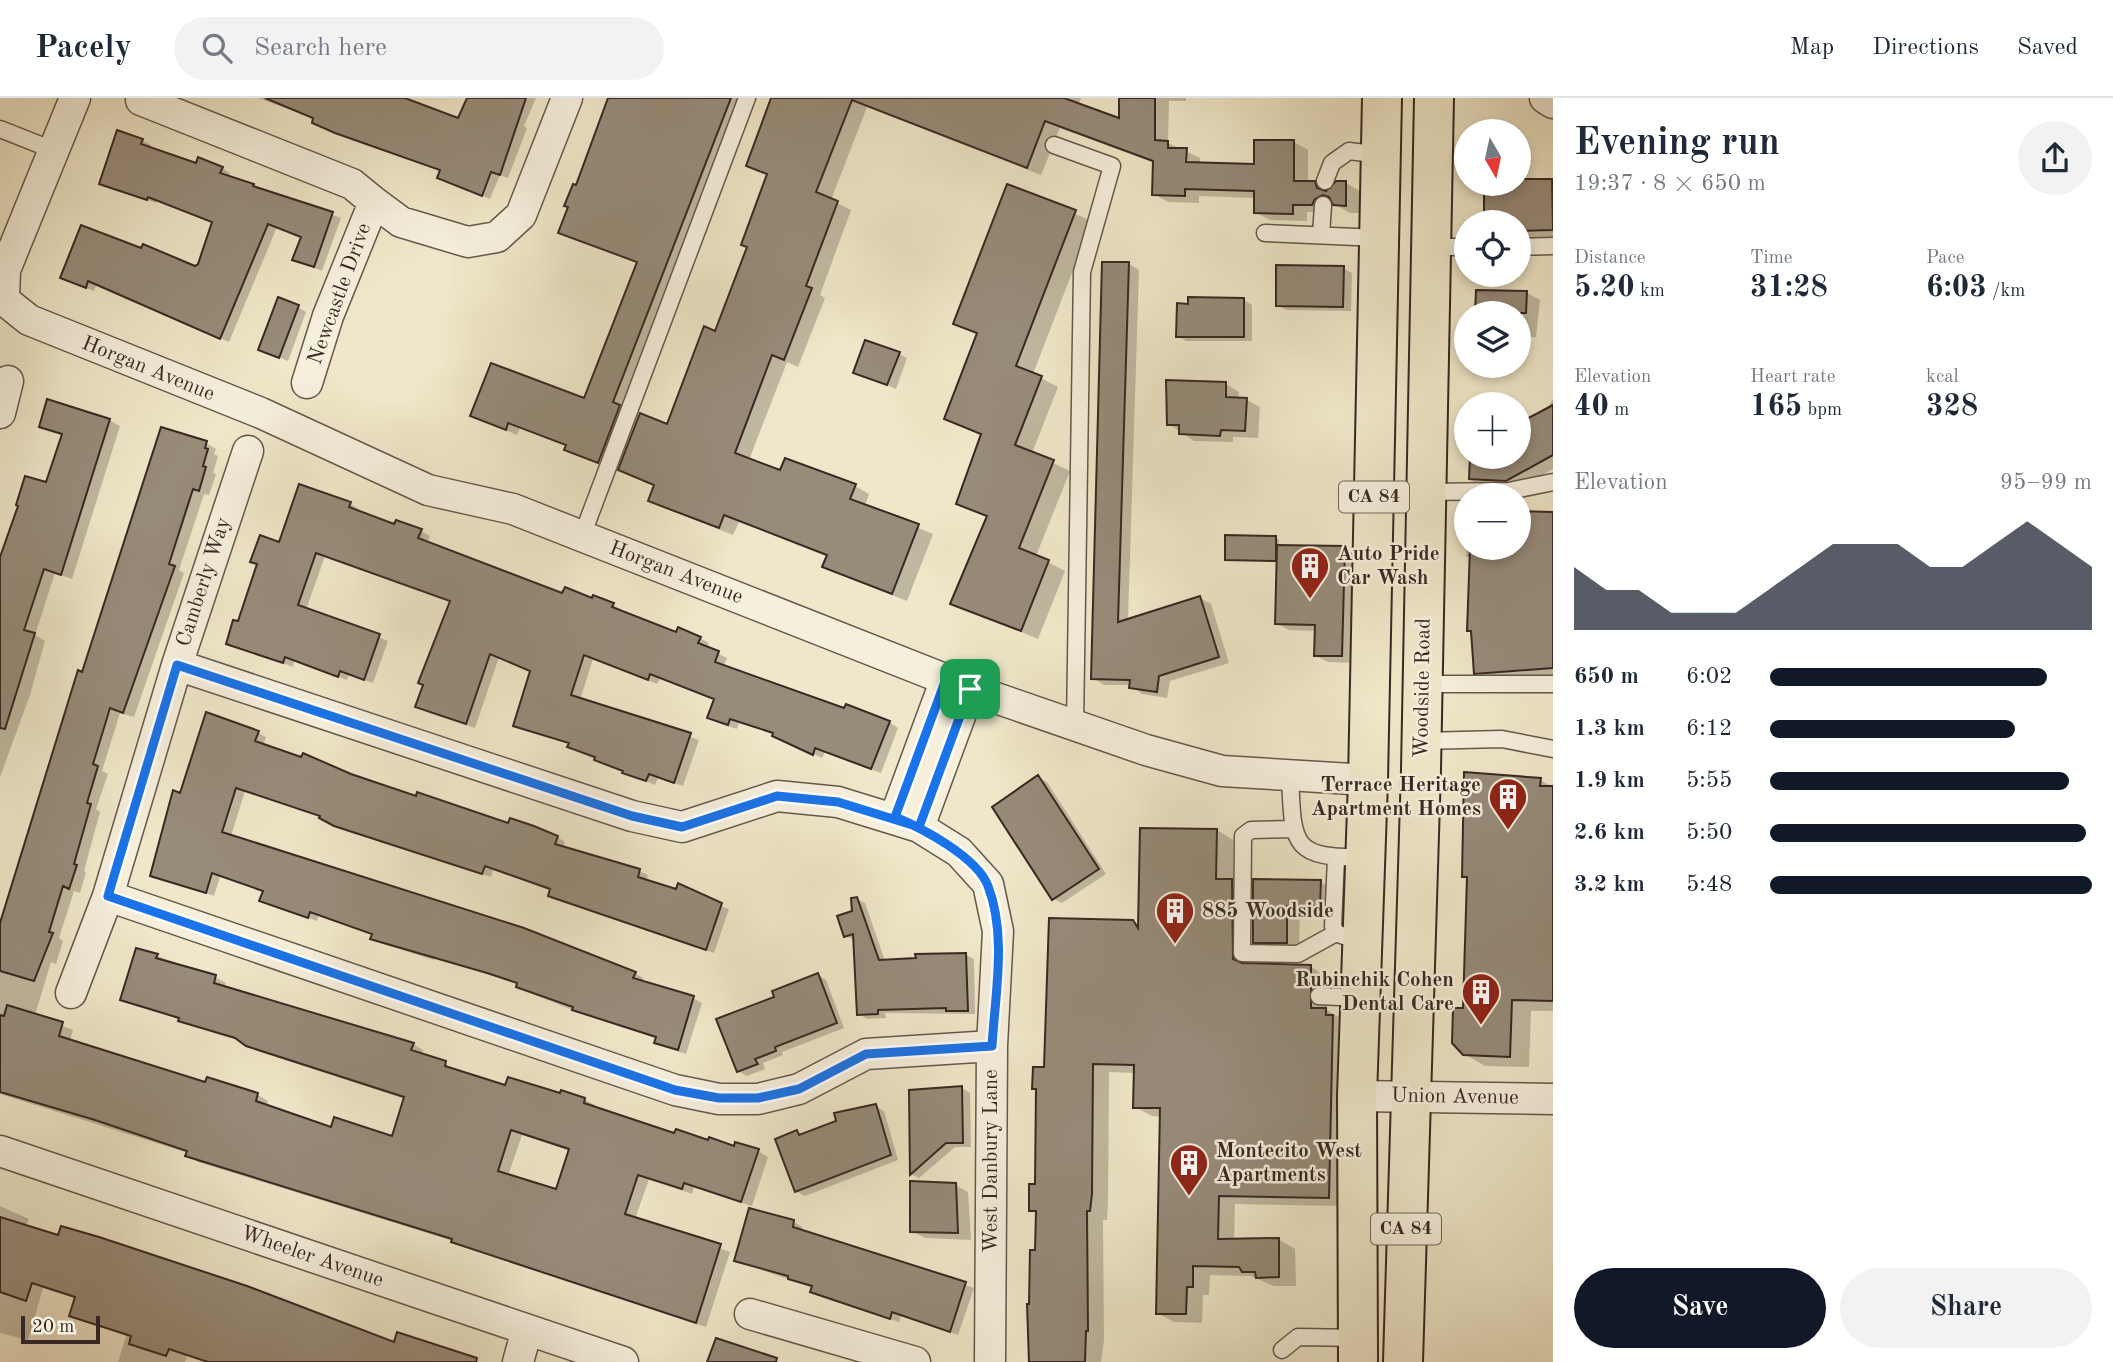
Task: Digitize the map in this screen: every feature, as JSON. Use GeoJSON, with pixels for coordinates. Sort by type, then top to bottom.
{"type":"FeatureCollection","features":[{"type":"Feature","properties":{"kind":"main road","name":"CA 84"},"geometry":{"type":"LineString","coordinates":[[1358,1350],[1357,1096],[1361,998],[1349,936],[1351,857],[1368,780],[1382,98]]}},
{"type":"Feature","properties":{"kind":"main road","name":"Woodside Road"},"geometry":{"type":"LineString","coordinates":[[1403,1362],[1409,1097],[1422,741],[1426,492],[1449,247],[1434,98]]}},
{"type":"Feature","properties":{"kind":"street"},"geometry":{"type":"LineString","coordinates":[[53,150],[75,98]]}},
{"type":"Feature","properties":{"kind":"street","name":"Newcastle Drive"},"geometry":{"type":"LineString","coordinates":[[307,383],[328,316],[374,202],[401,222],[468,242],[498,237],[521,215],[567,98]]}},
{"type":"Feature","properties":{"kind":"street"},"geometry":{"type":"LineString","coordinates":[[141,100],[352,184],[374,202]]}},
{"type":"Feature","properties":{"kind":"street","name":"Horgan Avenue"},"geometry":{"type":"LineString","coordinates":[[53,150],[5,270],[4,300],[29,320],[261,413],[428,490],[513,509],[958,684],[1146,750],[1222,771],[1368,780]]}},
{"type":"Feature","properties":{"kind":"street"},"geometry":{"type":"LineString","coordinates":[[0,413],[8,381]]}},
{"type":"Feature","properties":{"kind":"street","name":"Camberly Way"},"geometry":{"type":"LineString","coordinates":[[71,993],[108,896],[177,665],[248,451]]}},
{"type":"Feature","properties":{"kind":"street","name":"West Danbury Lane"},"geometry":{"type":"LineString","coordinates":[[177,665],[632,816],[682,827],[777,796],[838,802],[907,822],[959,852],[988,884],[998,931],[992,1046],[990,1362]]}},
{"type":"Feature","properties":{"kind":"street"},"geometry":{"type":"LineString","coordinates":[[907,822],[958,684]]}},
{"type":"Feature","properties":{"kind":"street"},"geometry":{"type":"LineString","coordinates":[[108,896],[675,1090],[719,1098],[758,1098],[799,1089],[866,1054],[992,1046]]}},
{"type":"Feature","properties":{"kind":"street","name":"Union Avenue"},"geometry":{"type":"LineString","coordinates":[[1357,1096],[1553,1099]]}},
{"type":"Feature","properties":{"kind":"street","name":"Wheeler Avenue"},"geometry":{"type":"LineString","coordinates":[[0,1151],[623,1362]]}},
{"type":"Feature","properties":{"kind":"street"},"geometry":{"type":"LineString","coordinates":[[750,1314],[915,1362]]}},
{"type":"Feature","properties":{"kind":"street"},"geometry":{"type":"LineString","coordinates":[[518,1362],[527,1330]]}},
{"type":"Feature","properties":{"kind":"lane"},"geometry":{"type":"LineString","coordinates":[[582,536],[747,98]]}},
{"type":"Feature","properties":{"kind":"lane"},"geometry":{"type":"LineString","coordinates":[[0,128],[53,150]]}},
{"type":"Feature","properties":{"kind":"lane"},"geometry":{"type":"LineString","coordinates":[[1054,145],[1112,166],[1082,272],[1075,725]]}},
{"type":"Feature","properties":{"kind":"lane"},"geometry":{"type":"LineString","coordinates":[[1325,181],[1332,163],[1349,151],[1381,155]]}},
{"type":"Feature","properties":{"kind":"lane"},"geometry":{"type":"LineString","coordinates":[[1321,235],[1323,205]]}},
{"type":"Feature","properties":{"kind":"lane"},"geometry":{"type":"LineString","coordinates":[[1265,233],[1379,238]]}},
{"type":"Feature","properties":{"kind":"lane"},"geometry":{"type":"LineString","coordinates":[[1531,247],[1553,246]]}},
{"type":"Feature","properties":{"kind":"lane"},"geometry":{"type":"LineString","coordinates":[[1426,492],[1509,491],[1553,482]]}},
{"type":"Feature","properties":{"kind":"lane"},"geometry":{"type":"LineString","coordinates":[[1423,684],[1553,684]]}},
{"type":"Feature","properties":{"kind":"lane"},"geometry":{"type":"LineString","coordinates":[[1422,741],[1502,739],[1553,749]]}},
{"type":"Feature","properties":{"kind":"lane"},"geometry":{"type":"LineString","coordinates":[[1290,775],[1292,829],[1299,843],[1315,855],[1351,857]]}},
{"type":"Feature","properties":{"kind":"lane"},"geometry":{"type":"LineString","coordinates":[[1292,829],[1251,830],[1243,836],[1242,953],[1298,954],[1349,936]]}},
{"type":"Feature","properties":{"kind":"lane"},"geometry":{"type":"LineString","coordinates":[[1319,996],[1361,998]]}},
{"type":"Feature","properties":{"kind":"lane"},"geometry":{"type":"LineString","coordinates":[[1282,1350],[1298,1337],[1358,1350]]}},
{"type":"Feature","properties":{"kind":"building"},"geometry":{"type":"Polygon","coordinates":[[[265,98],[405,98],[458,118],[467,98],[526,98],[500,175],[491,172],[482,196],[437,178],[440,170],[335,133],[312,123],[313,118],[265,98]]]}},
{"type":"Feature","properties":{"kind":"building"},"geometry":{"type":"Polygon","coordinates":[[[608,98],[731,98],[613,402],[620,405],[598,463],[564,450],[566,445],[508,423],[506,430],[470,416],[491,363],[584,398],[637,262],[558,233],[568,207],[564,206],[573,184],[576,185],[608,98]]]}},
{"type":"Feature","properties":{"kind":"building"},"geometry":{"type":"Polygon","coordinates":[[[771,98],[1064,98],[1119,118],[1119,98],[1155,98],[1155,140],[1168,141],[1168,148],[1187,148],[1186,162],[1254,164],[1254,140],[1294,140],[1294,181],[1315,181],[1317,188],[1326,191],[1336,181],[1346,181],[1346,206],[1333,205],[1329,197],[1323,195],[1315,199],[1312,205],[1293,205],[1293,214],[1254,213],[1254,191],[1185,189],[1185,196],[1152,195],[1153,161],[1045,121],[1027,168],[852,100],[816,192],[838,201],[806,286],[812,288],[784,360],[772,355],[735,453],[780,470],[785,458],[856,484],[850,499],[919,524],[892,594],[822,567],[827,555],[724,515],[719,528],[648,501],[654,485],[618,470],[640,413],[667,424],[704,326],[715,331],[747,247],[741,245],[767,174],[746,166],[771,98]]]}},
{"type":"Feature","properties":{"kind":"building"},"geometry":{"type":"Polygon","coordinates":[[[117,130],[143,139],[141,144],[196,163],[198,157],[223,167],[220,173],[333,212],[314,267],[292,260],[301,237],[268,224],[220,339],[88,281],[86,288],[60,278],[81,225],[141,248],[143,244],[195,266],[198,264],[212,222],[148,197],[147,200],[99,184],[117,130]]]}},
{"type":"Feature","properties":{"kind":"building"},"geometry":{"type":"Polygon","coordinates":[[[1531,179],[1552,179],[1553,230],[1531,231],[1531,210],[1484,210],[1484,196],[1531,196],[1531,179]]]}},
{"type":"Feature","properties":{"kind":"building"},"geometry":{"type":"Polygon","coordinates":[[[1007,184],[1076,210],[1016,366],[1042,376],[1015,445],[1054,460],[1019,548],[1049,560],[1021,631],[950,604],[987,516],[956,504],[981,434],[944,419],[977,333],[953,324],[1007,184]]]}},
{"type":"Feature","properties":{"kind":"building"},"geometry":{"type":"Polygon","coordinates":[[[1102,262],[1129,262],[1118,622],[1200,596],[1219,657],[1159,676],[1157,692],[1129,688],[1130,680],[1091,679],[1102,262]]]}},
{"type":"Feature","properties":{"kind":"building"},"geometry":{"type":"Polygon","coordinates":[[[1276,265],[1344,266],[1343,307],[1276,306],[1276,265]]]}},
{"type":"Feature","properties":{"kind":"building"},"geometry":{"type":"Polygon","coordinates":[[[1476,290],[1527,291],[1527,301],[1476,301],[1476,290]]]}},
{"type":"Feature","properties":{"kind":"building"},"geometry":{"type":"Polygon","coordinates":[[[278,297],[299,305],[279,358],[258,350],[278,297]]]}},
{"type":"Feature","properties":{"kind":"building"},"geometry":{"type":"Polygon","coordinates":[[[1188,297],[1244,298],[1244,337],[1176,337],[1177,303],[1188,304],[1188,297]]]}},
{"type":"Feature","properties":{"kind":"building"},"geometry":{"type":"Polygon","coordinates":[[[865,340],[900,352],[887,385],[853,373],[865,340]]]}},
{"type":"Feature","properties":{"kind":"building"},"geometry":{"type":"Polygon","coordinates":[[[1166,380],[1226,382],[1226,397],[1247,398],[1245,431],[1221,430],[1220,436],[1179,434],[1179,425],[1167,425],[1166,380]]]}},
{"type":"Feature","properties":{"kind":"building"},"geometry":{"type":"Polygon","coordinates":[[[47,399],[110,419],[61,575],[44,569],[24,630],[35,633],[5,729],[0,728],[0,557],[18,506],[16,505],[25,476],[46,482],[62,434],[39,427],[47,399]]]}},
{"type":"Feature","properties":{"kind":"building"},"geometry":{"type":"Polygon","coordinates":[[[1553,405],[1553,455],[1531,467],[1531,417],[1553,405]]]}},
{"type":"Feature","properties":{"kind":"building"},"geometry":{"type":"Polygon","coordinates":[[[161,427],[207,441],[205,448],[208,449],[203,466],[206,467],[199,491],[193,489],[169,564],[175,566],[123,713],[110,708],[93,764],[98,766],[87,803],[91,804],[74,864],[77,865],[69,889],[63,886],[49,932],[53,933],[34,981],[0,971],[0,923],[78,670],[82,672],[161,427]]]}},
{"type":"Feature","properties":{"kind":"building"},"geometry":{"type":"Polygon","coordinates":[[[1469,469],[1528,469],[1506,481],[1469,479],[1469,469]]]}},
{"type":"Feature","properties":{"kind":"building"},"geometry":{"type":"Polygon","coordinates":[[[299,484],[351,502],[349,507],[394,524],[396,520],[422,529],[418,538],[562,593],[565,587],[592,598],[593,595],[614,603],[612,607],[676,632],[678,627],[701,637],[698,643],[719,651],[715,662],[844,708],[846,704],[890,721],[871,769],[815,748],[813,755],[772,736],[773,733],[730,719],[728,725],[707,718],[714,699],[650,674],[648,680],[584,655],[571,695],[691,733],[674,783],[649,774],[646,781],[622,773],[623,771],[594,760],[595,757],[567,747],[569,743],[513,726],[530,671],[490,654],[466,724],[415,707],[423,685],[418,683],[450,601],[316,553],[298,605],[380,634],[364,680],[340,671],[338,677],[285,657],[283,663],[226,644],[233,620],[238,621],[257,564],[250,562],[260,535],[279,542],[299,484]]]}},
{"type":"Feature","properties":{"kind":"building"},"geometry":{"type":"Polygon","coordinates":[[[1531,511],[1553,512],[1553,668],[1474,674],[1471,631],[1467,631],[1470,560],[1531,560],[1531,511]]]}},
{"type":"Feature","properties":{"kind":"building"},"geometry":{"type":"Polygon","coordinates":[[[1225,535],[1276,536],[1276,561],[1225,560],[1225,535]]]}},
{"type":"Feature","properties":{"kind":"building","name":"Auto Pride Car Wash"},"geometry":{"type":"Polygon","coordinates":[[[1277,545],[1345,546],[1342,656],[1314,656],[1315,625],[1275,624],[1277,545]]]}},
{"type":"Feature","properties":{"kind":"building"},"geometry":{"type":"Polygon","coordinates":[[[206,712],[259,731],[255,741],[301,757],[303,753],[351,774],[416,796],[417,792],[508,823],[510,818],[534,826],[558,836],[555,844],[640,869],[638,877],[676,889],[678,883],[722,903],[706,950],[548,896],[550,889],[485,866],[482,874],[334,826],[319,818],[320,816],[236,788],[222,832],[524,928],[636,972],[633,978],[694,996],[678,1050],[654,1043],[656,1037],[572,1010],[573,1007],[516,987],[517,983],[370,939],[372,934],[310,912],[308,918],[259,901],[263,891],[212,873],[206,893],[150,876],[173,790],[180,793],[206,712]]]}},
{"type":"Feature","properties":{"kind":"building"},"geometry":{"type":"Polygon","coordinates":[[[1464,772],[1541,778],[1540,786],[1553,786],[1553,1001],[1512,1000],[1510,1057],[1463,1055],[1452,1043],[1453,1008],[1463,1008],[1467,877],[1462,877],[1464,772]]]}},
{"type":"Feature","properties":{"kind":"building"},"geometry":{"type":"Polygon","coordinates":[[[1038,775],[1099,869],[1052,900],[992,807],[1038,775]]]}},
{"type":"Feature","properties":{"kind":"building"},"geometry":{"type":"Polygon","coordinates":[[[1140,828],[1217,829],[1216,879],[1232,879],[1233,959],[1242,963],[1311,965],[1311,1008],[1326,1008],[1326,1015],[1333,1015],[1329,1198],[1219,1196],[1218,1239],[1279,1238],[1279,1277],[1256,1278],[1255,1272],[1242,1272],[1239,1267],[1193,1266],[1193,1287],[1187,1287],[1186,1314],[1156,1314],[1160,1108],[1133,1108],[1134,1065],[1093,1064],[1092,1194],[1090,1211],[1087,1211],[1088,1331],[1085,1362],[1029,1362],[1027,1304],[1030,1250],[1035,1250],[1036,1211],[1029,1211],[1029,1184],[1035,1184],[1036,1089],[1032,1089],[1033,1067],[1044,1067],[1049,918],[1133,920],[1138,928],[1140,828]]]}},
{"type":"Feature","properties":{"kind":"building"},"geometry":{"type":"Polygon","coordinates":[[[1253,879],[1321,880],[1320,906],[1287,906],[1287,943],[1253,943],[1253,879]]]}},
{"type":"Feature","properties":{"kind":"building"},"geometry":{"type":"Polygon","coordinates":[[[857,897],[879,960],[916,958],[915,954],[966,953],[968,1011],[946,1011],[946,1008],[878,1010],[878,1014],[857,1015],[853,934],[844,937],[837,916],[852,911],[851,898],[857,897]]]}},
{"type":"Feature","properties":{"kind":"building"},"geometry":{"type":"Polygon","coordinates":[[[136,948],[158,954],[156,958],[216,975],[214,983],[414,1043],[411,1050],[446,1061],[445,1066],[505,1085],[508,1077],[560,1093],[561,1090],[585,1098],[584,1103],[674,1133],[676,1129],[708,1140],[709,1137],[734,1146],[735,1142],[759,1149],[741,1202],[684,1183],[682,1189],[638,1175],[625,1214],[721,1244],[696,1323],[451,1242],[452,1239],[185,1156],[187,1151],[95,1120],[0,1092],[0,1015],[4,1016],[7,1005],[63,1022],[59,1036],[205,1082],[207,1077],[258,1093],[256,1101],[331,1127],[334,1117],[392,1136],[404,1097],[246,1046],[235,1038],[120,1000],[136,948]],[[511,1130],[498,1171],[556,1189],[569,1149],[511,1130]]]}},
{"type":"Feature","properties":{"kind":"building"},"geometry":{"type":"Polygon","coordinates":[[[818,973],[837,1023],[775,1047],[776,1051],[755,1059],[758,1064],[737,1072],[716,1019],[774,997],[772,991],[818,973]]]}},
{"type":"Feature","properties":{"kind":"building"},"geometry":{"type":"Polygon","coordinates":[[[962,1086],[963,1143],[946,1143],[910,1175],[909,1090],[962,1086]]]}},
{"type":"Feature","properties":{"kind":"building"},"geometry":{"type":"Polygon","coordinates":[[[876,1104],[891,1155],[795,1192],[775,1139],[797,1130],[799,1135],[836,1121],[834,1113],[876,1104]]]}},
{"type":"Feature","properties":{"kind":"building"},"geometry":{"type":"Polygon","coordinates":[[[910,1181],[956,1183],[958,1233],[910,1232],[910,1181]]]}},
{"type":"Feature","properties":{"kind":"building"},"geometry":{"type":"Polygon","coordinates":[[[749,1208],[794,1220],[793,1227],[966,1282],[950,1332],[892,1312],[890,1319],[810,1292],[812,1286],[788,1279],[788,1276],[734,1261],[749,1208]]]}},
{"type":"Feature","properties":{"kind":"building"},"geometry":{"type":"Polygon","coordinates":[[[0,1217],[58,1235],[61,1226],[99,1237],[247,1286],[394,1342],[397,1332],[477,1358],[476,1362],[208,1362],[169,1349],[166,1356],[129,1344],[131,1336],[69,1316],[75,1297],[32,1283],[26,1301],[0,1292],[0,1217]]]}},
{"type":"Feature","properties":{"kind":"building"},"geometry":{"type":"Polygon","coordinates":[[[716,1338],[777,1358],[776,1362],[707,1362],[716,1338]]]}},
{"type":"Feature","properties":{"kind":"place","name":"Auto Pride Car Wash"},"geometry":{"type":"Point","coordinates":[1310,600]}},
{"type":"Feature","properties":{"kind":"place","name":"Terrace Heritage Apartment Homes"},"geometry":{"type":"Point","coordinates":[1508,831]}},
{"type":"Feature","properties":{"kind":"place","name":"885 Woodside"},"geometry":{"type":"Point","coordinates":[1175,945]}},
{"type":"Feature","properties":{"kind":"place","name":"Rubinchik Cohen Dental Care"},"geometry":{"type":"Point","coordinates":[1481,1026]}},
{"type":"Feature","properties":{"kind":"place","name":"Montecito West Apartments"},"geometry":{"type":"Point","coordinates":[1189,1197]}},
{"type":"Feature","properties":{"kind":"route"},"geometry":{"type":"LineString","coordinates":[[970,689],[919,827],[895,817],[838,802],[777,796],[682,827],[632,816],[177,665],[108,896],[675,1090],[719,1098],[758,1098],[799,1089],[866,1054],[992,1046],[998,931],[988,884],[959,852],[919,827],[895,817],[946,679],[970,689]]}}]}
